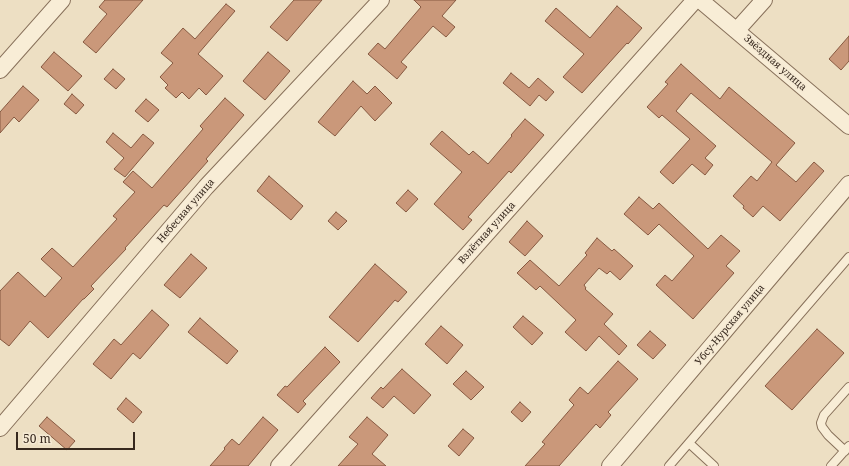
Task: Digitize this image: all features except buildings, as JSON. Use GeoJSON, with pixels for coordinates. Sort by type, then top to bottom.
{"type":"FeatureCollection","features":[{"type":"Feature","properties":{"kind":"street"},"geometry":{"type":"LineString","coordinates":[[0,70],[62,0]]}},
{"type":"Feature","properties":{"kind":"street","name":"Небесная улица"},"geometry":{"type":"LineString","coordinates":[[0,428],[206,187],[381,0]]}},
{"type":"Feature","properties":{"kind":"street","name":"Взлётная улица"},"geometry":{"type":"LineString","coordinates":[[279,466],[695,0]]}},
{"type":"Feature","properties":{"kind":"street","name":"Звёздная улица"},"geometry":{"type":"LineString","coordinates":[[700,0],[849,126]]}},
{"type":"Feature","properties":{"kind":"street"},"geometry":{"type":"LineString","coordinates":[[737,30],[764,0]]}},
{"type":"Feature","properties":{"kind":"street","name":"Убсу-Нурская улица"},"geometry":{"type":"LineString","coordinates":[[610,466],[849,184]]}},
{"type":"Feature","properties":{"kind":"lane"},"geometry":{"type":"LineString","coordinates":[[669,466],[849,257]]}},
{"type":"Feature","properties":{"kind":"lane"},"geometry":{"type":"LineString","coordinates":[[831,466],[847,448],[828,435],[821,423],[824,415],[849,387]]}},
{"type":"Feature","properties":{"kind":"lane"},"geometry":{"type":"LineString","coordinates":[[689,443],[714,466]]}}]}
